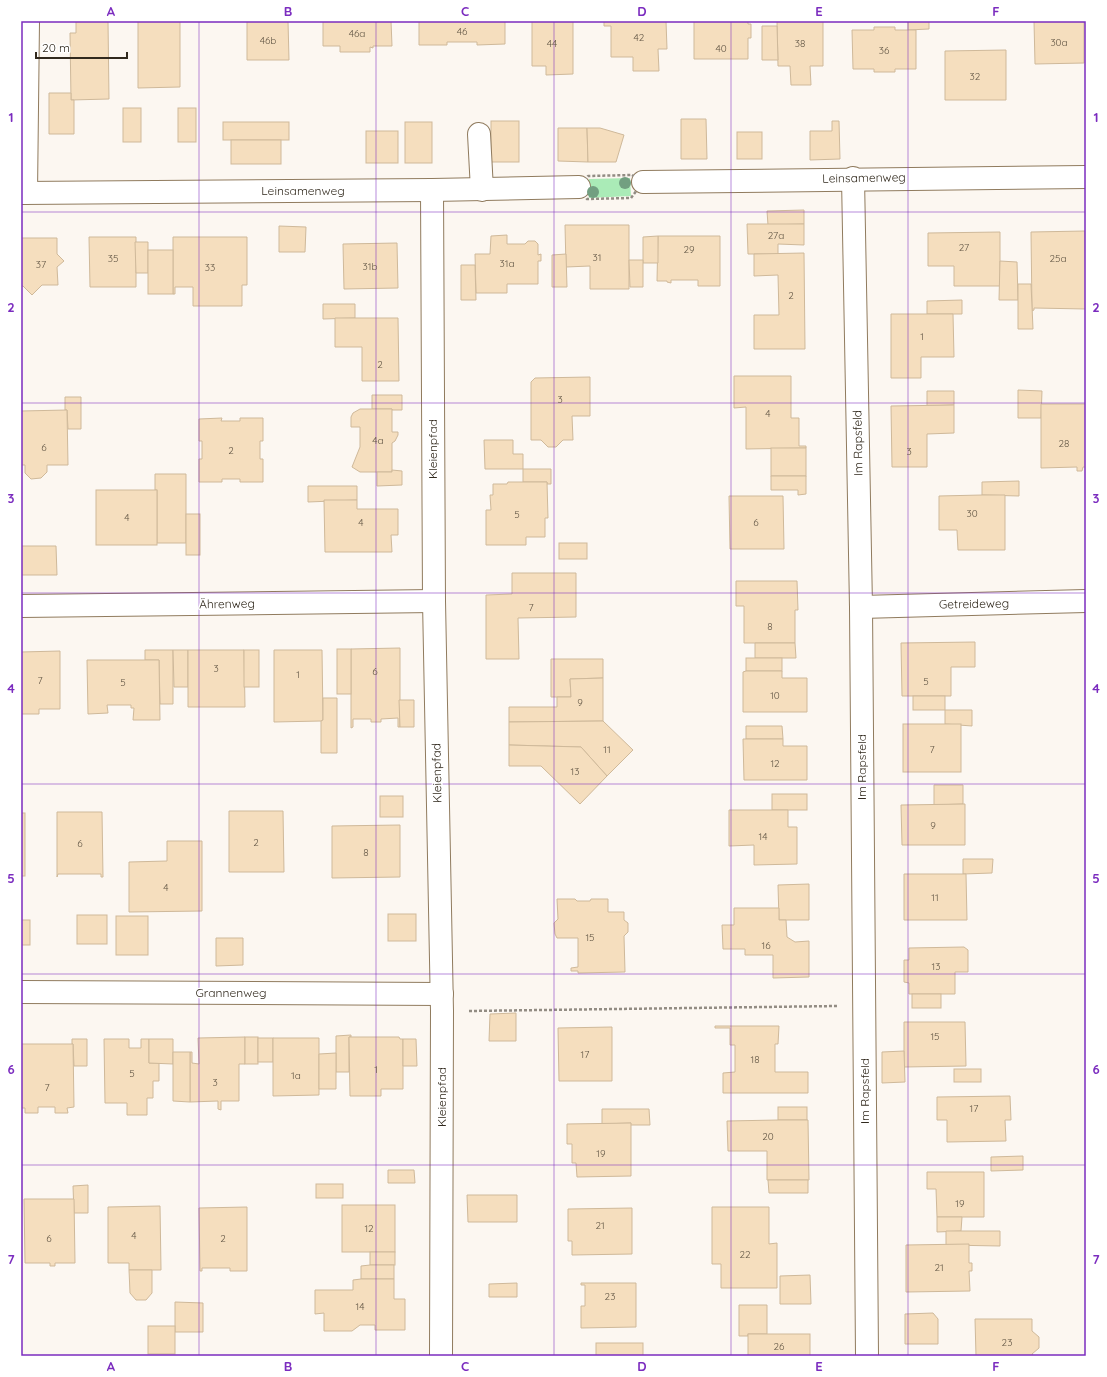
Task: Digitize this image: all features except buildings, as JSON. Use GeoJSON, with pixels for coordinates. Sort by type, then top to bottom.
{"type":"FeatureCollection","features":[{"type":"Feature","properties":{"kind":"street","name":"Leinsamenweg"},"geometry":{"type":"LineString","coordinates":[[28,21],[23,193],[579,188]]}},
{"type":"Feature","properties":{"kind":"street"},"geometry":{"type":"LineString","coordinates":[[479,134],[482,190]]}},
{"type":"Feature","properties":{"kind":"street","name":"Leinsamenweg"},"geometry":{"type":"LineString","coordinates":[[643,182],[853,178],[1086,177]]}},
{"type":"Feature","properties":{"kind":"street","name":"Im Rapsfeld"},"geometry":{"type":"LineString","coordinates":[[853,178],[861,606],[867,1356]]}},
{"type":"Feature","properties":{"kind":"street","name":"Kleienpfad"},"geometry":{"type":"LineString","coordinates":[[432,190],[434,601],[442,1003],[440,1356]]}},
{"type":"Feature","properties":{"kind":"street","name":"Ährenweg"},"geometry":{"type":"LineString","coordinates":[[21,606],[434,601]]}},
{"type":"Feature","properties":{"kind":"street","name":"Getreideweg"},"geometry":{"type":"LineString","coordinates":[[861,606],[1086,601]]}},
{"type":"Feature","properties":{"kind":"street","name":"Grannenweg"},"geometry":{"type":"LineString","coordinates":[[21,992],[442,1003]]}},
{"type":"Feature","properties":{"kind":"path"},"geometry":{"type":"LineString","coordinates":[[632,175],[643,182],[630,198],[587,199],[579,188],[588,176],[632,175]]}},
{"type":"Feature","properties":{"kind":"path"},"geometry":{"type":"LineString","coordinates":[[442,1003],[864,1006]]}},
{"type":"Feature","properties":{"kind":"green space"},"geometry":{"type":"Polygon","coordinates":[[[630,178],[631,196],[589,198],[589,179],[630,178]]]}}]}
